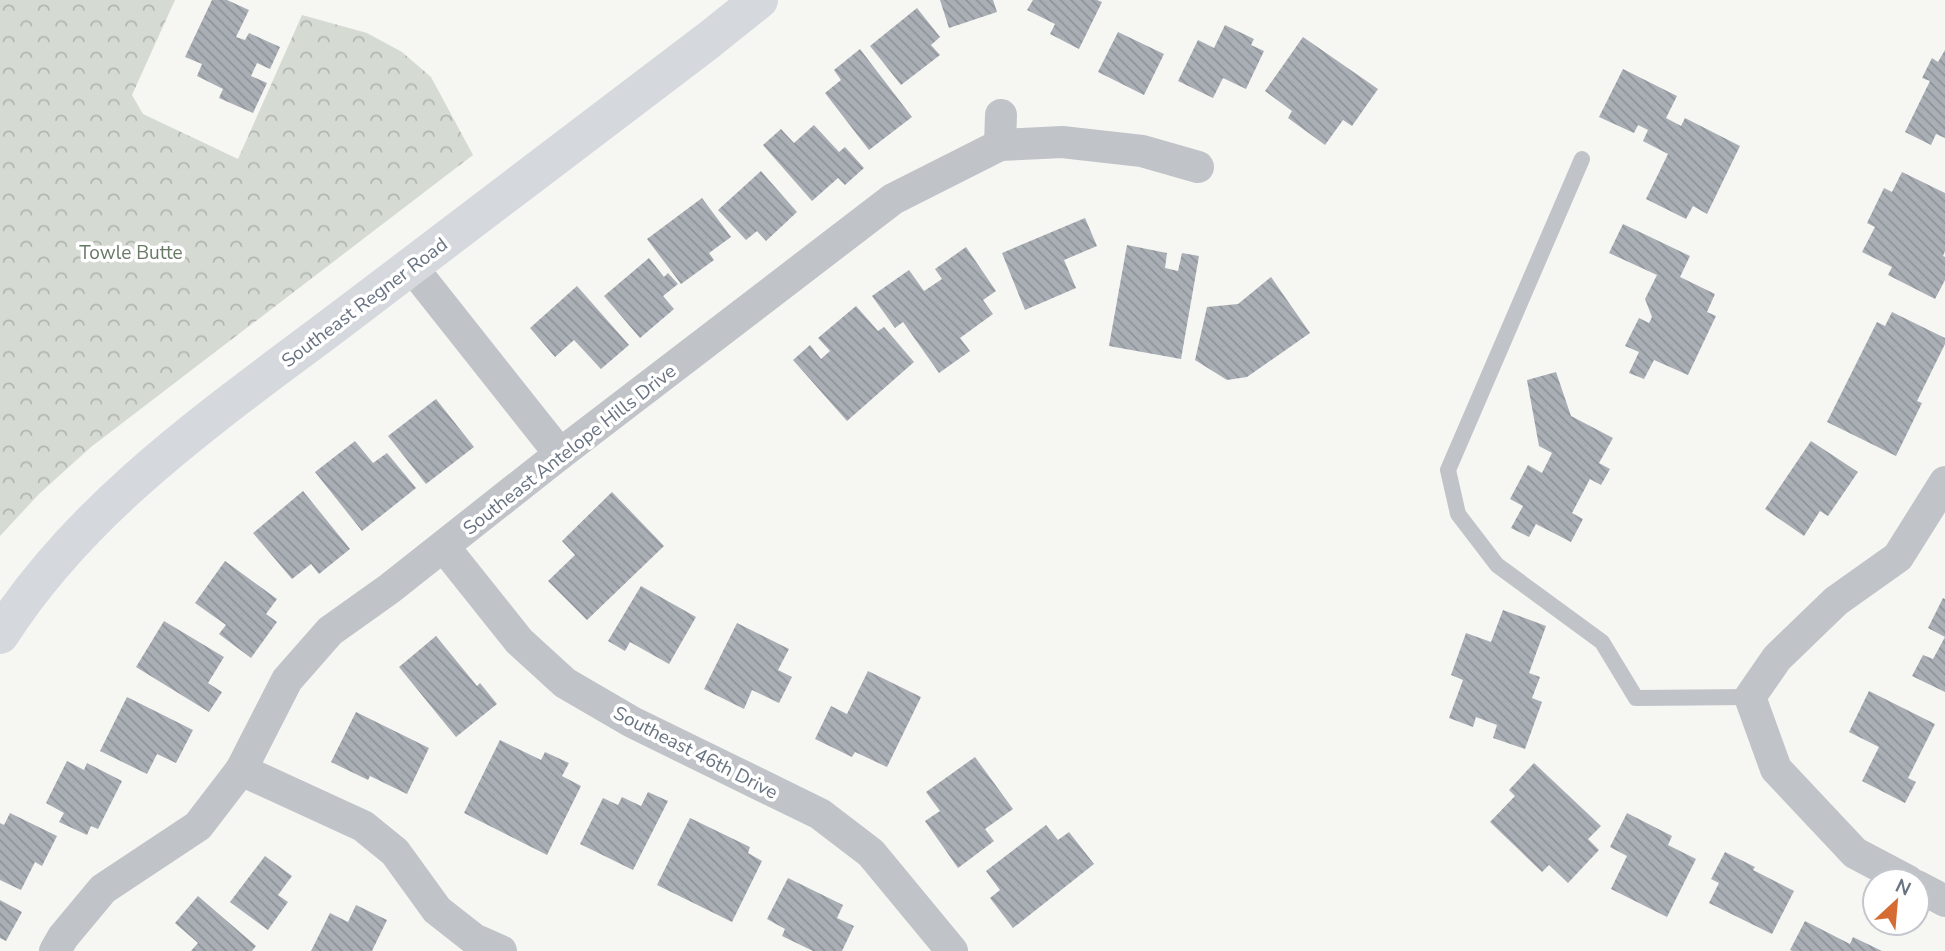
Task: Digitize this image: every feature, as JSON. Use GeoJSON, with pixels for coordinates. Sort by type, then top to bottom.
{"type":"FeatureCollection","features":[{"type":"Feature","properties":{"kind":"main road","name":"Southeast Regner Road"},"geometry":{"type":"LineString","coordinates":[[3,624],[81,533],[136,480],[226,406],[759,0]]}},
{"type":"Feature","properties":{"kind":"street","name":"Southeast Antelope Hills Drive"},"geometry":{"type":"LineString","coordinates":[[55,951],[63,937],[103,889],[198,826],[242,770],[287,680],[330,631],[444,547],[560,454],[893,199],[1000,130],[1062,142],[1142,151],[1198,167]]}},
{"type":"Feature","properties":{"kind":"street"},"geometry":{"type":"LineString","coordinates":[[411,266],[560,454]]}},
{"type":"Feature","properties":{"kind":"street"},"geometry":{"type":"LineString","coordinates":[[1882,867],[1855,853],[1776,769],[1750,697],[1777,658],[1826,611],[1898,557],[1945,482]]}},
{"type":"Feature","properties":{"kind":"street","name":"Southeast 46th Drive"},"geometry":{"type":"LineString","coordinates":[[444,547],[519,641],[565,683],[632,722],[820,814],[871,853],[952,951]]}},
{"type":"Feature","properties":{"kind":"street"},"geometry":{"type":"LineString","coordinates":[[242,770],[363,826],[395,852],[437,910],[474,939],[501,951]]}},
{"type":"Feature","properties":{"kind":"lane"},"geometry":{"type":"LineString","coordinates":[[1582,159],[1448,470],[1458,514],[1497,565],[1602,642],[1636,698],[1750,697]]}},
{"type":"Feature","properties":{"kind":"green space","name":"Towle Butte"},"geometry":{"type":"Polygon","coordinates":[[[0,0],[175,0],[132,95],[143,114],[238,159],[302,15],[367,33],[402,52],[431,77],[473,155],[91,447],[39,494],[0,536],[0,0]]]}},
{"type":"Feature","properties":{"kind":"building"},"geometry":{"type":"Polygon","coordinates":[[[212,0],[227,0],[249,10],[236,37],[245,40],[249,33],[280,47],[270,69],[257,63],[251,76],[267,83],[253,113],[219,98],[223,89],[197,76],[202,64],[185,57],[212,0]]]}},
{"type":"Feature","properties":{"kind":"building"},"geometry":{"type":"Polygon","coordinates":[[[940,0],[993,0],[997,12],[949,28],[940,0]]]}},
{"type":"Feature","properties":{"kind":"building"},"geometry":{"type":"Polygon","coordinates":[[[1033,0],[1102,2],[1079,49],[1050,34],[1055,24],[1027,10],[1033,0]]]}},
{"type":"Feature","properties":{"kind":"building"},"geometry":{"type":"Polygon","coordinates":[[[917,8],[940,37],[931,45],[940,55],[901,85],[870,46],[917,8]]]}},
{"type":"Feature","properties":{"kind":"building"},"geometry":{"type":"Polygon","coordinates":[[[1225,25],[1254,39],[1251,45],[1264,51],[1246,89],[1223,78],[1213,98],[1178,81],[1198,40],[1214,48],[1225,25]]]}},
{"type":"Feature","properties":{"kind":"building"},"geometry":{"type":"Polygon","coordinates":[[[1118,32],[1164,54],[1144,95],[1098,72],[1118,32]]]}},
{"type":"Feature","properties":{"kind":"building"},"geometry":{"type":"Polygon","coordinates":[[[1303,37],[1378,89],[1352,126],[1343,120],[1325,145],[1288,118],[1292,111],[1265,91],[1303,37]]]}},
{"type":"Feature","properties":{"kind":"building"},"geometry":{"type":"Polygon","coordinates":[[[860,49],[912,117],[869,150],[825,93],[841,80],[834,70],[860,49]]]}},
{"type":"Feature","properties":{"kind":"building"},"geometry":{"type":"Polygon","coordinates":[[[1945,50],[1945,138],[1936,134],[1931,145],[1905,132],[1930,81],[1922,78],[1932,58],[1938,62],[1945,50]]]}},
{"type":"Feature","properties":{"kind":"building"},"geometry":{"type":"Polygon","coordinates":[[[1623,69],[1677,96],[1666,118],[1681,126],[1685,118],[1740,146],[1707,214],[1693,206],[1686,219],[1646,199],[1668,154],[1643,141],[1648,130],[1638,125],[1634,133],[1599,117],[1623,69]]]}},
{"type":"Feature","properties":{"kind":"building"},"geometry":{"type":"Polygon","coordinates":[[[814,125],[839,152],[845,147],[864,168],[845,185],[838,178],[812,201],[763,145],[781,129],[794,143],[814,125]]]}},
{"type":"Feature","properties":{"kind":"building"},"geometry":{"type":"Polygon","coordinates":[[[761,171],[797,212],[766,241],[757,231],[746,240],[718,210],[761,171]]]}},
{"type":"Feature","properties":{"kind":"building"},"geometry":{"type":"Polygon","coordinates":[[[1902,172],[1945,193],[1945,280],[1935,299],[1888,275],[1892,267],[1862,252],[1875,227],[1867,223],[1884,188],[1892,192],[1902,172]]]}},
{"type":"Feature","properties":{"kind":"building"},"geometry":{"type":"Polygon","coordinates":[[[702,198],[731,237],[709,253],[714,260],[681,284],[647,239],[702,198]]]}},
{"type":"Feature","properties":{"kind":"building"},"geometry":{"type":"Polygon","coordinates":[[[1085,218],[1097,246],[1064,260],[1076,288],[1025,310],[1002,253],[1085,218]]]}},
{"type":"Feature","properties":{"kind":"building"},"geometry":{"type":"Polygon","coordinates":[[[1623,224],[1690,256],[1680,277],[1715,294],[1707,312],[1716,316],[1688,375],[1654,360],[1644,379],[1629,373],[1639,352],[1625,346],[1639,318],[1649,323],[1652,317],[1645,299],[1657,275],[1609,253],[1623,224]]]}},
{"type":"Feature","properties":{"kind":"building"},"geometry":{"type":"Polygon","coordinates":[[[1127,245],[1167,253],[1165,268],[1178,271],[1182,253],[1199,256],[1181,359],[1109,346],[1127,245]]]}},
{"type":"Feature","properties":{"kind":"building"},"geometry":{"type":"Polygon","coordinates":[[[966,247],[996,291],[983,300],[993,314],[960,338],[970,351],[939,373],[903,322],[895,328],[872,296],[909,270],[924,291],[942,279],[935,269],[966,247]]]}},
{"type":"Feature","properties":{"kind":"building"},"geometry":{"type":"Polygon","coordinates":[[[649,258],[664,277],[668,273],[678,284],[663,296],[674,309],[640,338],[604,296],[649,258]]]}},
{"type":"Feature","properties":{"kind":"building"},"geometry":{"type":"Polygon","coordinates":[[[1271,277],[1310,333],[1247,377],[1227,380],[1195,360],[1207,307],[1238,304],[1271,277]]]}},
{"type":"Feature","properties":{"kind":"building"},"geometry":{"type":"Polygon","coordinates":[[[577,286],[629,345],[601,369],[574,340],[555,357],[530,328],[577,286]]]}},
{"type":"Feature","properties":{"kind":"building"},"geometry":{"type":"Polygon","coordinates":[[[856,306],[878,331],[884,327],[914,362],[847,421],[793,360],[810,345],[821,359],[830,351],[818,338],[856,306]]]}},
{"type":"Feature","properties":{"kind":"building"},"geometry":{"type":"Polygon","coordinates":[[[1892,312],[1945,338],[1945,344],[1917,401],[1922,403],[1896,456],[1827,422],[1877,322],[1885,326],[1892,312]]]}},
{"type":"Feature","properties":{"kind":"building"},"geometry":{"type":"Polygon","coordinates":[[[1556,372],[1571,416],[1613,438],[1599,463],[1610,469],[1601,485],[1590,479],[1572,513],[1583,519],[1571,542],[1536,524],[1529,537],[1511,528],[1523,506],[1510,499],[1528,465],[1542,473],[1552,453],[1539,446],[1527,380],[1556,372]]]}},
{"type":"Feature","properties":{"kind":"building"},"geometry":{"type":"Polygon","coordinates":[[[436,399],[474,447],[426,484],[388,436],[436,399]]]}},
{"type":"Feature","properties":{"kind":"building"},"geometry":{"type":"Polygon","coordinates":[[[355,441],[373,463],[387,453],[416,488],[362,531],[315,472],[355,441]]]}},
{"type":"Feature","properties":{"kind":"building"},"geometry":{"type":"Polygon","coordinates":[[[1811,441],[1858,472],[1828,516],[1820,511],[1804,536],[1765,509],[1811,441]]]}},
{"type":"Feature","properties":{"kind":"building"},"geometry":{"type":"Polygon","coordinates":[[[303,491],[350,549],[319,574],[311,564],[292,579],[253,533],[303,491]]]}},
{"type":"Feature","properties":{"kind":"building"},"geometry":{"type":"Polygon","coordinates":[[[612,492],[664,546],[587,620],[548,581],[575,555],[562,541],[612,492]]]}},
{"type":"Feature","properties":{"kind":"building"},"geometry":{"type":"Polygon","coordinates":[[[225,561],[277,599],[266,614],[277,622],[251,658],[219,634],[226,625],[195,603],[225,561]]]}},
{"type":"Feature","properties":{"kind":"building"},"geometry":{"type":"Polygon","coordinates":[[[641,586],[696,617],[669,664],[630,642],[625,651],[608,641],[641,586]]]}},
{"type":"Feature","properties":{"kind":"building"},"geometry":{"type":"Polygon","coordinates":[[[1943,598],[1945,599],[1945,637],[1928,628],[1943,598]]]}},
{"type":"Feature","properties":{"kind":"building"},"geometry":{"type":"Polygon","coordinates":[[[1503,610],[1546,626],[1529,673],[1540,677],[1532,698],[1542,702],[1525,749],[1493,738],[1497,725],[1476,717],[1473,727],[1449,718],[1463,680],[1451,675],[1466,633],[1491,642],[1503,610]]]}},
{"type":"Feature","properties":{"kind":"building"},"geometry":{"type":"Polygon","coordinates":[[[164,621],[224,657],[208,683],[222,692],[209,712],[136,667],[164,621]]]}},
{"type":"Feature","properties":{"kind":"building"},"geometry":{"type":"Polygon","coordinates":[[[737,623],[789,649],[778,670],[792,677],[779,703],[752,690],[744,709],[704,689],[737,623]]]}},
{"type":"Feature","properties":{"kind":"building"},"geometry":{"type":"Polygon","coordinates":[[[436,636],[477,686],[480,683],[497,704],[456,737],[399,667],[436,636]]]}},
{"type":"Feature","properties":{"kind":"building"},"geometry":{"type":"Polygon","coordinates":[[[1945,637],[1945,692],[1912,676],[1923,655],[1933,659],[1945,637]]]}},
{"type":"Feature","properties":{"kind":"building"},"geometry":{"type":"Polygon","coordinates":[[[868,671],[921,697],[887,767],[855,752],[852,757],[815,739],[831,706],[847,714],[868,671]]]}},
{"type":"Feature","properties":{"kind":"building"},"geometry":{"type":"Polygon","coordinates":[[[1869,691],[1935,724],[1908,778],[1916,782],[1905,803],[1862,781],[1879,747],[1849,732],[1869,691]]]}},
{"type":"Feature","properties":{"kind":"building"},"geometry":{"type":"Polygon","coordinates":[[[127,697],[193,730],[176,763],[157,754],[147,774],[100,751],[127,697]]]}},
{"type":"Feature","properties":{"kind":"building"},"geometry":{"type":"Polygon","coordinates":[[[356,712],[429,748],[407,794],[370,776],[368,780],[331,762],[356,712]]]}},
{"type":"Feature","properties":{"kind":"building"},"geometry":{"type":"Polygon","coordinates":[[[500,740],[541,760],[545,752],[569,763],[562,776],[581,786],[547,855],[464,813],[500,740]]]}},
{"type":"Feature","properties":{"kind":"building"},"geometry":{"type":"Polygon","coordinates":[[[975,757],[1013,809],[985,829],[994,841],[958,868],[925,821],[940,811],[926,792],[975,757]]]}},
{"type":"Feature","properties":{"kind":"building"},"geometry":{"type":"Polygon","coordinates":[[[67,761],[84,770],[87,763],[122,781],[98,829],[91,826],[87,835],[59,822],[64,813],[46,803],[67,761]]]}},
{"type":"Feature","properties":{"kind":"building"},"geometry":{"type":"Polygon","coordinates":[[[1534,763],[1601,826],[1588,839],[1599,850],[1568,883],[1549,865],[1542,872],[1490,822],[1515,796],[1509,790],[1534,763]]]}},
{"type":"Feature","properties":{"kind":"building"},"geometry":{"type":"Polygon","coordinates":[[[648,792],[668,801],[633,870],[580,844],[603,798],[618,805],[622,797],[641,806],[648,792]]]}},
{"type":"Feature","properties":{"kind":"building"},"geometry":{"type":"Polygon","coordinates":[[[10,813],[57,836],[42,866],[35,862],[21,890],[0,880],[0,823],[4,825],[10,813]]]}},
{"type":"Feature","properties":{"kind":"building"},"geometry":{"type":"Polygon","coordinates":[[[1627,813],[1672,836],[1668,845],[1696,859],[1667,917],[1611,889],[1627,856],[1610,847],[1627,813]]]}},
{"type":"Feature","properties":{"kind":"building"},"geometry":{"type":"Polygon","coordinates":[[[690,818],[750,847],[748,853],[762,861],[732,922],[657,885],[690,818]]]}},
{"type":"Feature","properties":{"kind":"building"},"geometry":{"type":"Polygon","coordinates":[[[1046,825],[1058,840],[1069,832],[1094,864],[1013,928],[990,898],[1000,890],[986,871],[1046,825]]]}},
{"type":"Feature","properties":{"kind":"building"},"geometry":{"type":"Polygon","coordinates":[[[1725,852],[1794,891],[1772,934],[1709,903],[1719,883],[1711,879],[1725,852]]]}},
{"type":"Feature","properties":{"kind":"building"},"geometry":{"type":"Polygon","coordinates":[[[265,856],[292,876],[278,895],[288,902],[268,930],[230,902],[265,856]]]}},
{"type":"Feature","properties":{"kind":"building"},"geometry":{"type":"Polygon","coordinates":[[[788,878],[843,905],[837,918],[854,926],[842,951],[813,951],[782,936],[785,929],[767,919],[788,878]]]}},
{"type":"Feature","properties":{"kind":"building"},"geometry":{"type":"Polygon","coordinates":[[[198,896],[256,946],[252,951],[191,951],[198,943],[175,923],[198,896]]]}},
{"type":"Feature","properties":{"kind":"building"},"geometry":{"type":"Polygon","coordinates":[[[0,900],[22,912],[6,941],[0,938],[0,900]]]}},
{"type":"Feature","properties":{"kind":"building"},"geometry":{"type":"Polygon","coordinates":[[[356,905],[387,920],[372,951],[311,951],[330,913],[348,922],[356,905]]]}},
{"type":"Feature","properties":{"kind":"building"},"geometry":{"type":"Polygon","coordinates":[[[1805,921],[1850,944],[1853,937],[1882,951],[1790,950],[1805,921]]]}}]}
